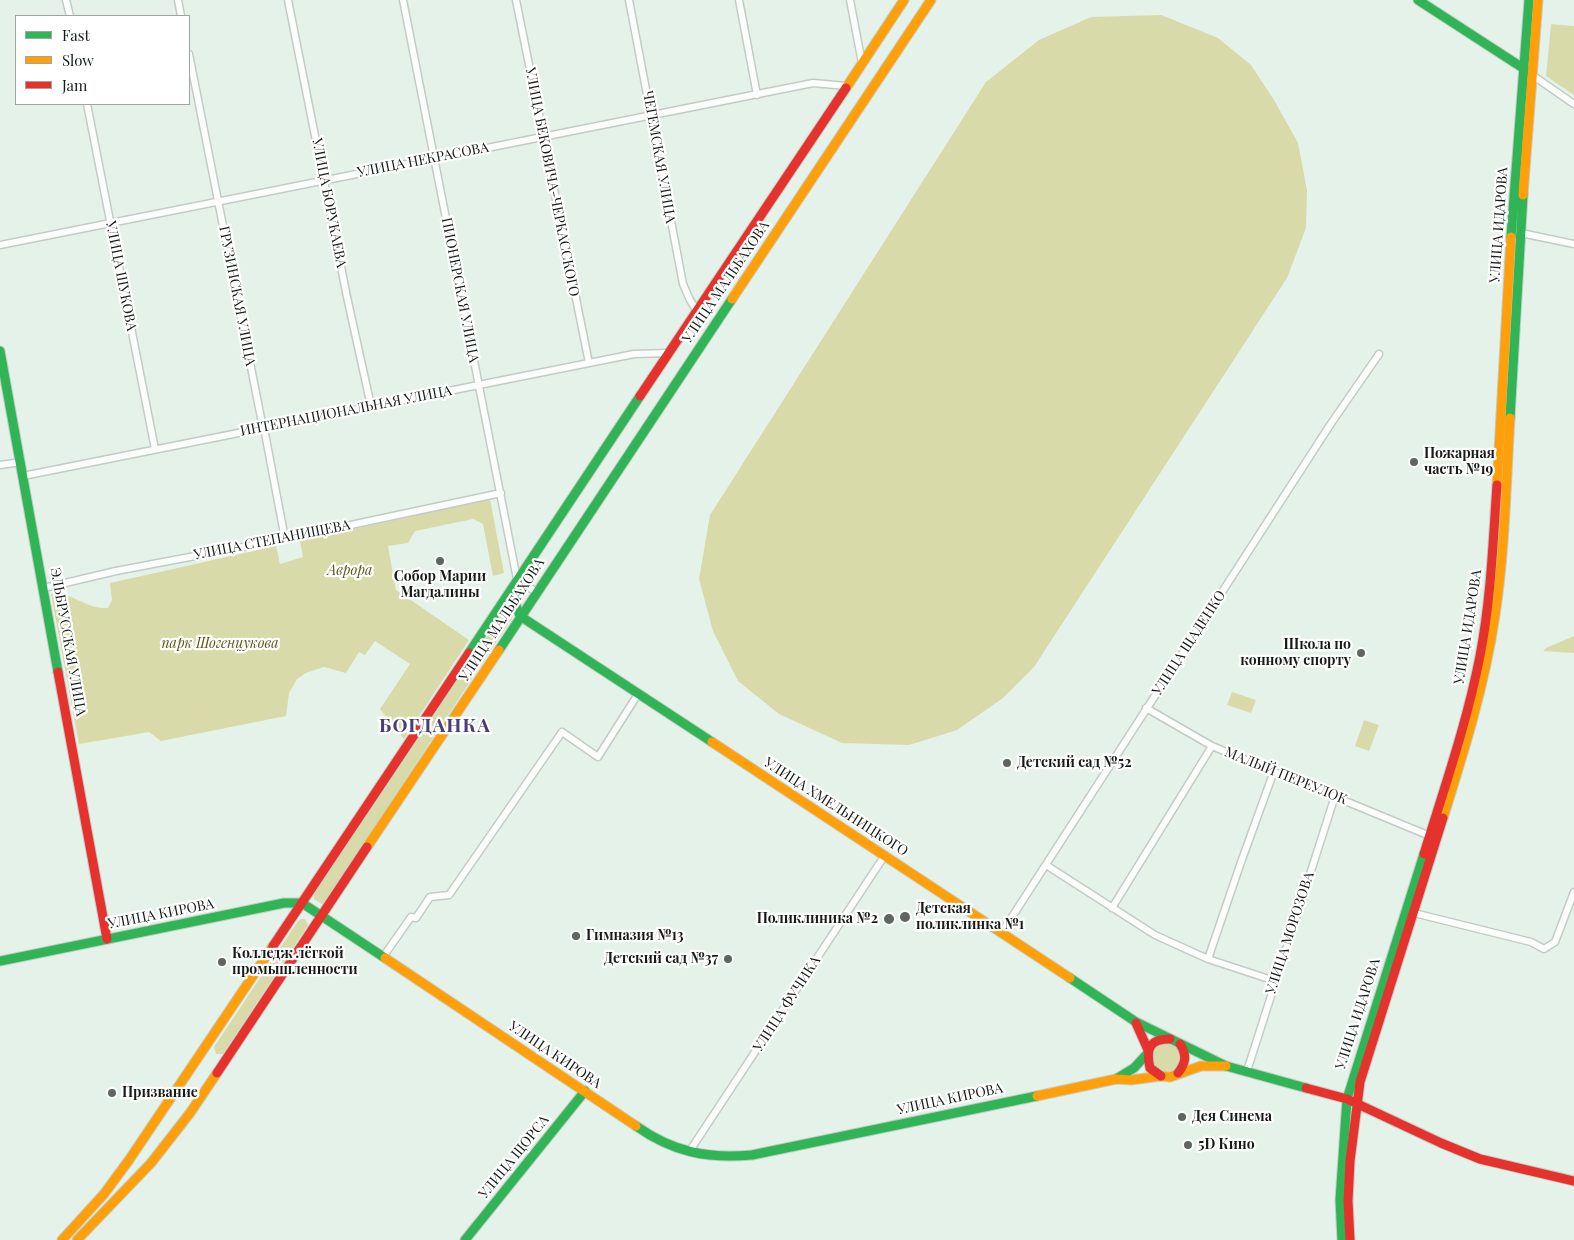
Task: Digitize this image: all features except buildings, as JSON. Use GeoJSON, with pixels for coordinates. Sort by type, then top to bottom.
{"type":"FeatureCollection","features":[{"type":"Feature","properties":{"kind":"main road","name":"УЛИЦА МАЛЬБАХОВА"},"geometry":{"type":"LineString","coordinates":[[62,1240],[104,1194],[129,1160],[904,0]]}},
{"type":"Feature","properties":{"kind":"main road","name":"УЛИЦА МАЛЬБАХОВА"},"geometry":{"type":"LineString","coordinates":[[78,1240],[151,1163],[190,1113],[930,0]]}},
{"type":"Feature","properties":{"kind":"main road"},"geometry":{"type":"LineString","coordinates":[[1418,0],[1528,72]]}},
{"type":"Feature","properties":{"kind":"main road","name":"УЛИЦА ИДАРОВА"},"geometry":{"type":"LineString","coordinates":[[1350,1240],[1349,1187],[1352,1101],[1360,1082],[1414,913],[1480,692],[1495,615],[1502,544],[1520,233],[1528,72],[1529,0]]}},
{"type":"Feature","properties":{"kind":"main road","name":"УЛИЦА ИДАРОВА"},"geometry":{"type":"LineString","coordinates":[[1342,1240],[1340,1200],[1352,1101],[1368,1026],[1430,836],[1470,700],[1490,594],[1515,178],[1538,0]]}},
{"type":"Feature","properties":{"kind":"main road","name":"ЭЛЬБРУССКАЯ УЛИЦА"},"geometry":{"type":"LineString","coordinates":[[0,351],[107,939]]}},
{"type":"Feature","properties":{"kind":"main road"},"geometry":{"type":"LineString","coordinates":[[517,579],[515,603],[520,616]]}},
{"type":"Feature","properties":{"kind":"main road"},"geometry":{"type":"LineString","coordinates":[[502,602],[515,603]]}},
{"type":"Feature","properties":{"kind":"main road","name":"УЛИЦА ХМЕЛЬНИЦКОГО"},"geometry":{"type":"LineString","coordinates":[[520,616],[1136,1022],[1214,1058],[1226,1066]]}},
{"type":"Feature","properties":{"kind":"main road","name":"УЛИЦА КИРОВА"},"geometry":{"type":"LineString","coordinates":[[0,961],[284,903],[302,903],[650,1136],[689,1152],[717,1158],[752,1155],[1116,1079]]}},
{"type":"Feature","properties":{"kind":"main road"},"geometry":{"type":"LineString","coordinates":[[1136,1022],[1148,1052],[1150,1068],[1161,1076]]}},
{"type":"Feature","properties":{"kind":"main road"},"geometry":{"type":"LineString","coordinates":[[1116,1079],[1134,1068],[1158,1040],[1163,1038],[1176,1042],[1186,1057],[1184,1066],[1178,1073]]}},
{"type":"Feature","properties":{"kind":"main road"},"geometry":{"type":"LineString","coordinates":[[1116,1079],[1131,1080],[1161,1076],[1170,1077],[1201,1066],[1226,1066],[1352,1101],[1441,1143],[1480,1159],[1574,1181]]}},
{"type":"Feature","properties":{"kind":"main road","name":"УЛИЦА ЩОРСА"},"geometry":{"type":"LineString","coordinates":[[464,1240],[585,1091]]}},
{"type":"Feature","properties":{"kind":"street"},"geometry":{"type":"LineString","coordinates":[[66,0],[70,15]]}},
{"type":"Feature","properties":{"kind":"street"},"geometry":{"type":"LineString","coordinates":[[178,0],[181,15]]}},
{"type":"Feature","properties":{"kind":"street","name":"УЛИЦА БОРУКАЕВА"},"geometry":{"type":"LineString","coordinates":[[288,0],[347,297],[371,406]]}},
{"type":"Feature","properties":{"kind":"street","name":"ПИОНЕРСКАЯ УЛИЦА"},"geometry":{"type":"LineString","coordinates":[[403,0],[517,579]]}},
{"type":"Feature","properties":{"kind":"street","name":"УЛИЦА БЕКОВИЧА-ЧЕРКАССКОГО"},"geometry":{"type":"LineString","coordinates":[[516,0],[590,363]]}},
{"type":"Feature","properties":{"kind":"street","name":"ЧЕГЕМСКАЯ УЛИЦА"},"geometry":{"type":"LineString","coordinates":[[629,0],[683,284],[697,310]]}},
{"type":"Feature","properties":{"kind":"street"},"geometry":{"type":"LineString","coordinates":[[738,0],[757,95]]}},
{"type":"Feature","properties":{"kind":"street"},"geometry":{"type":"LineString","coordinates":[[850,0],[862,63]]}},
{"type":"Feature","properties":{"kind":"street","name":"ГРУЗИНСКАЯ УЛИЦА"},"geometry":{"type":"LineString","coordinates":[[190,59],[285,538]]}},
{"type":"Feature","properties":{"kind":"street"},"geometry":{"type":"LineString","coordinates":[[1528,72],[1574,104]]}},
{"type":"Feature","properties":{"kind":"street","name":"УЛИЦА НЕКРАСОВА"},"geometry":{"type":"LineString","coordinates":[[0,245],[813,83],[847,86]]}},
{"type":"Feature","properties":{"kind":"street","name":"УЛИЦА ШУКОВА"},"geometry":{"type":"LineString","coordinates":[[87,105],[155,449]]}},
{"type":"Feature","properties":{"kind":"street"},"geometry":{"type":"LineString","coordinates":[[1520,233],[1574,244]]}},
{"type":"Feature","properties":{"kind":"street","name":"ИНТЕРНАЦИОНАЛЬНАЯ УЛИЦА"},"geometry":{"type":"LineString","coordinates":[[23,476],[634,354],[669,353]]}},
{"type":"Feature","properties":{"kind":"street","name":"УЛИЦА ЩАДЕНКО"},"geometry":{"type":"LineString","coordinates":[[1000,934],[1330,425],[1379,354]]}},
{"type":"Feature","properties":{"kind":"street"},"geometry":{"type":"LineString","coordinates":[[0,466],[21,462]]}},
{"type":"Feature","properties":{"kind":"street","name":"УЛИЦА СТЕПАНИЩЕВА"},"geometry":{"type":"LineString","coordinates":[[44,588],[116,571],[501,493]]}},
{"type":"Feature","properties":{"kind":"street"},"geometry":{"type":"LineString","coordinates":[[517,579],[536,592]]}},
{"type":"Feature","properties":{"kind":"street"},"geometry":{"type":"LineString","coordinates":[[384,957],[411,917],[416,918],[430,897],[449,895],[562,732],[598,757],[638,694]]}},
{"type":"Feature","properties":{"kind":"street","name":"МАЛЫЙ ПЕРЕУЛОК"},"geometry":{"type":"LineString","coordinates":[[1146,708],[1212,746],[1430,836]]}},
{"type":"Feature","properties":{"kind":"street"},"geometry":{"type":"LineString","coordinates":[[1112,908],[1212,746]]}},
{"type":"Feature","properties":{"kind":"street"},"geometry":{"type":"LineString","coordinates":[[1208,959],[1274,771]]}},
{"type":"Feature","properties":{"kind":"street","name":"УЛИЦА МОРОЗОВА"},"geometry":{"type":"LineString","coordinates":[[1247,1071],[1335,796]]}},
{"type":"Feature","properties":{"kind":"street","name":"УЛИЦА ФУЧИКА"},"geometry":{"type":"LineString","coordinates":[[689,1152],[885,855]]}},
{"type":"Feature","properties":{"kind":"street"},"geometry":{"type":"LineString","coordinates":[[1046,865],[1155,935],[1208,959],[1275,981]]}},
{"type":"Feature","properties":{"kind":"street"},"geometry":{"type":"LineString","coordinates":[[1414,913],[1531,942],[1544,949],[1555,942],[1574,892]]}},
{"type":"Feature","properties":{"kind":"green space"},"geometry":{"type":"Polygon","coordinates":[[[1161,15],[1218,38],[1251,65],[1274,100],[1298,143],[1307,190],[1306,228],[1287,278],[1034,667],[1003,698],[957,730],[909,745],[842,743],[779,714],[738,681],[713,631],[699,579],[710,515],[986,82],[1039,40],[1091,17],[1161,15]]]}},
{"type":"Feature","properties":{"kind":"green space"},"geometry":{"type":"Polygon","coordinates":[[[1551,24],[1574,26],[1574,95],[1546,76],[1551,24]]]}},
{"type":"Feature","properties":{"kind":"green space","name":"парк Шогенцукова"},"geometry":{"type":"Polygon","coordinates":[[[490,499],[504,573],[493,576],[483,524],[473,519],[415,531],[408,543],[388,546],[396,590],[469,640],[404,739],[380,709],[410,664],[375,641],[365,655],[359,652],[346,673],[324,667],[306,673],[297,679],[289,693],[286,716],[161,741],[149,732],[79,744],[51,594],[66,595],[93,606],[108,608],[112,600],[110,583],[276,546],[280,564],[303,557],[300,541],[490,499]]]}},
{"type":"Feature","properties":{"kind":"green space"},"geometry":{"type":"Polygon","coordinates":[[[506,608],[511,609],[512,618],[325,902],[322,904],[314,899],[314,894],[506,608]]]}},
{"type":"Feature","properties":{"kind":"green space"},"geometry":{"type":"Polygon","coordinates":[[[1574,636],[1574,653],[1543,651],[1546,648],[1574,636]]]}},
{"type":"Feature","properties":{"kind":"green space"},"geometry":{"type":"Polygon","coordinates":[[[1232,692],[1256,700],[1251,713],[1227,705],[1232,692]]]}},
{"type":"Feature","properties":{"kind":"green space"},"geometry":{"type":"Polygon","coordinates":[[[1364,720],[1379,725],[1369,751],[1355,746],[1364,720]]]}},
{"type":"Feature","properties":{"kind":"green space"},"geometry":{"type":"Polygon","coordinates":[[[301,919],[305,919],[308,925],[223,1054],[216,1054],[214,1047],[301,919]]]}},
{"type":"Feature","properties":{"kind":"green space"},"geometry":{"type":"Polygon","coordinates":[[[1166,1044],[1176,1048],[1180,1058],[1176,1068],[1166,1072],[1156,1068],[1152,1058],[1156,1048],[1166,1044]]]}},
{"type":"Feature","properties":{"kind":"traffic: fast"},"geometry":{"type":"LineString","coordinates":[[1418,0],[1529,72]]}},
{"type":"Feature","properties":{"kind":"traffic: fast"},"geometry":{"type":"LineString","coordinates":[[1511,237],[1529,0]]}},
{"type":"Feature","properties":{"kind":"traffic: fast"},"geometry":{"type":"LineString","coordinates":[[1510,418],[1523,195]]}},
{"type":"Feature","properties":{"kind":"traffic: fast"},"geometry":{"type":"LineString","coordinates":[[499,650],[732,299]]}},
{"type":"Feature","properties":{"kind":"traffic: fast"},"geometry":{"type":"LineString","coordinates":[[0,351],[58,672]]}},
{"type":"Feature","properties":{"kind":"traffic: fast"},"geometry":{"type":"LineString","coordinates":[[469,653],[640,396]]}},
{"type":"Feature","properties":{"kind":"traffic: fast"},"geometry":{"type":"LineString","coordinates":[[517,582],[515,603],[520,616]]}},
{"type":"Feature","properties":{"kind":"traffic: fast"},"geometry":{"type":"LineString","coordinates":[[520,616],[712,742]]}},
{"type":"Feature","properties":{"kind":"traffic: fast"},"geometry":{"type":"LineString","coordinates":[[1342,1240],[1340,1200],[1347,1099],[1424,854]]}},
{"type":"Feature","properties":{"kind":"traffic: fast"},"geometry":{"type":"LineString","coordinates":[[0,961],[284,903],[302,903],[385,958]]}},
{"type":"Feature","properties":{"kind":"traffic: fast"},"geometry":{"type":"LineString","coordinates":[[1070,978],[1136,1022],[1226,1066],[1306,1088]]}},
{"type":"Feature","properties":{"kind":"traffic: fast"},"geometry":{"type":"LineString","coordinates":[[1116,1079],[1134,1068],[1147,1054]]}},
{"type":"Feature","properties":{"kind":"traffic: fast"},"geometry":{"type":"LineString","coordinates":[[465,1240],[585,1091]]}},
{"type":"Feature","properties":{"kind":"traffic: fast"},"geometry":{"type":"LineString","coordinates":[[636,1126],[663,1142],[691,1152],[720,1156],[752,1155],[1037,1096]]}},
{"type":"Feature","properties":{"kind":"traffic: slow"},"geometry":{"type":"LineString","coordinates":[[846,88],[904,0]]}},
{"type":"Feature","properties":{"kind":"traffic: slow"},"geometry":{"type":"LineString","coordinates":[[732,299],[931,0]]}},
{"type":"Feature","properties":{"kind":"traffic: slow"},"geometry":{"type":"LineString","coordinates":[[1523,195],[1538,0]]}},
{"type":"Feature","properties":{"kind":"traffic: slow"},"geometry":{"type":"LineString","coordinates":[[1497,485],[1511,237]]}},
{"type":"Feature","properties":{"kind":"traffic: slow"},"geometry":{"type":"LineString","coordinates":[[1443,818],[1473,717],[1491,641],[1501,566],[1510,418]]}},
{"type":"Feature","properties":{"kind":"traffic: slow"},"geometry":{"type":"LineString","coordinates":[[367,847],[499,650]]}},
{"type":"Feature","properties":{"kind":"traffic: slow"},"geometry":{"type":"LineString","coordinates":[[712,742],[1070,978]]}},
{"type":"Feature","properties":{"kind":"traffic: slow"},"geometry":{"type":"LineString","coordinates":[[62,1240],[104,1194],[129,1160],[273,946]]}},
{"type":"Feature","properties":{"kind":"traffic: slow"},"geometry":{"type":"LineString","coordinates":[[385,958],[636,1126]]}},
{"type":"Feature","properties":{"kind":"traffic: slow"},"geometry":{"type":"LineString","coordinates":[[1037,1096],[1116,1079],[1131,1080],[1161,1076],[1170,1077],[1201,1066],[1226,1066]]}},
{"type":"Feature","properties":{"kind":"traffic: slow"},"geometry":{"type":"LineString","coordinates":[[77,1240],[151,1163],[190,1113],[217,1073]]}},
{"type":"Feature","properties":{"kind":"traffic: jam"},"geometry":{"type":"LineString","coordinates":[[640,396],[846,88]]}},
{"type":"Feature","properties":{"kind":"traffic: jam"},"geometry":{"type":"LineString","coordinates":[[1424,854],[1462,731],[1480,656],[1489,592],[1497,485]]}},
{"type":"Feature","properties":{"kind":"traffic: jam"},"geometry":{"type":"LineString","coordinates":[[273,946],[469,653]]}},
{"type":"Feature","properties":{"kind":"traffic: jam"},"geometry":{"type":"LineString","coordinates":[[58,672],[107,939]]}},
{"type":"Feature","properties":{"kind":"traffic: jam"},"geometry":{"type":"LineString","coordinates":[[1350,1240],[1348,1201],[1350,1161],[1360,1082],[1443,818]]}},
{"type":"Feature","properties":{"kind":"traffic: jam"},"geometry":{"type":"LineString","coordinates":[[217,1073],[367,847]]}},
{"type":"Feature","properties":{"kind":"traffic: jam"},"geometry":{"type":"LineString","coordinates":[[1136,1023],[1148,1050]]}},
{"type":"Feature","properties":{"kind":"traffic: jam"},"geometry":{"type":"LineString","coordinates":[[1161,1076],[1150,1068],[1149,1051],[1153,1043],[1170,1039]]}},
{"type":"Feature","properties":{"kind":"traffic: jam"},"geometry":{"type":"LineString","coordinates":[[1178,1073],[1185,1059],[1180,1044]]}},
{"type":"Feature","properties":{"kind":"traffic: jam"},"geometry":{"type":"LineString","coordinates":[[1306,1088],[1347,1099],[1480,1159],[1574,1181]]}},
{"type":"Feature","properties":{"kind":"place","name":"Пожарная часть №19"},"geometry":{"type":"Point","coordinates":[1414,462]}},
{"type":"Feature","properties":{"kind":"place","name":"Собор Марии Магдалины"},"geometry":{"type":"Point","coordinates":[440,561]}},
{"type":"Feature","properties":{"kind":"place","name":"Школа по конному спорту"},"geometry":{"type":"Point","coordinates":[1361,653]}},
{"type":"Feature","properties":{"kind":"place","name":"Детский сад №52"},"geometry":{"type":"Point","coordinates":[1007,763]}},
{"type":"Feature","properties":{"kind":"place","name":"Детская поликлинка №1"},"geometry":{"type":"Point","coordinates":[905,917]}},
{"type":"Feature","properties":{"kind":"place","name":"Поликлиника №2"},"geometry":{"type":"Point","coordinates":[889,919]}},
{"type":"Feature","properties":{"kind":"place","name":"Гимназия №13"},"geometry":{"type":"Point","coordinates":[576,936]}},
{"type":"Feature","properties":{"kind":"place","name":"Детский сад №37"},"geometry":{"type":"Point","coordinates":[728,959]}},
{"type":"Feature","properties":{"kind":"place","name":"Колледж лёгкой промышленности"},"geometry":{"type":"Point","coordinates":[222,962]}},
{"type":"Feature","properties":{"kind":"place","name":"Призвание"},"geometry":{"type":"Point","coordinates":[112,1093]}},
{"type":"Feature","properties":{"kind":"place","name":"Дея Синема"},"geometry":{"type":"Point","coordinates":[1182,1117]}},
{"type":"Feature","properties":{"kind":"place","name":"5D Кино"},"geometry":{"type":"Point","coordinates":[1188,1145]}},
{"type":"Feature","properties":{"kind":"district","name":"БОГДАНКА"},"geometry":{"type":"Point","coordinates":[435,726]}},
{"type":"Feature","properties":{"kind":"park label","name":"Аврора"},"geometry":{"type":"Point","coordinates":[350,571]}}]}
